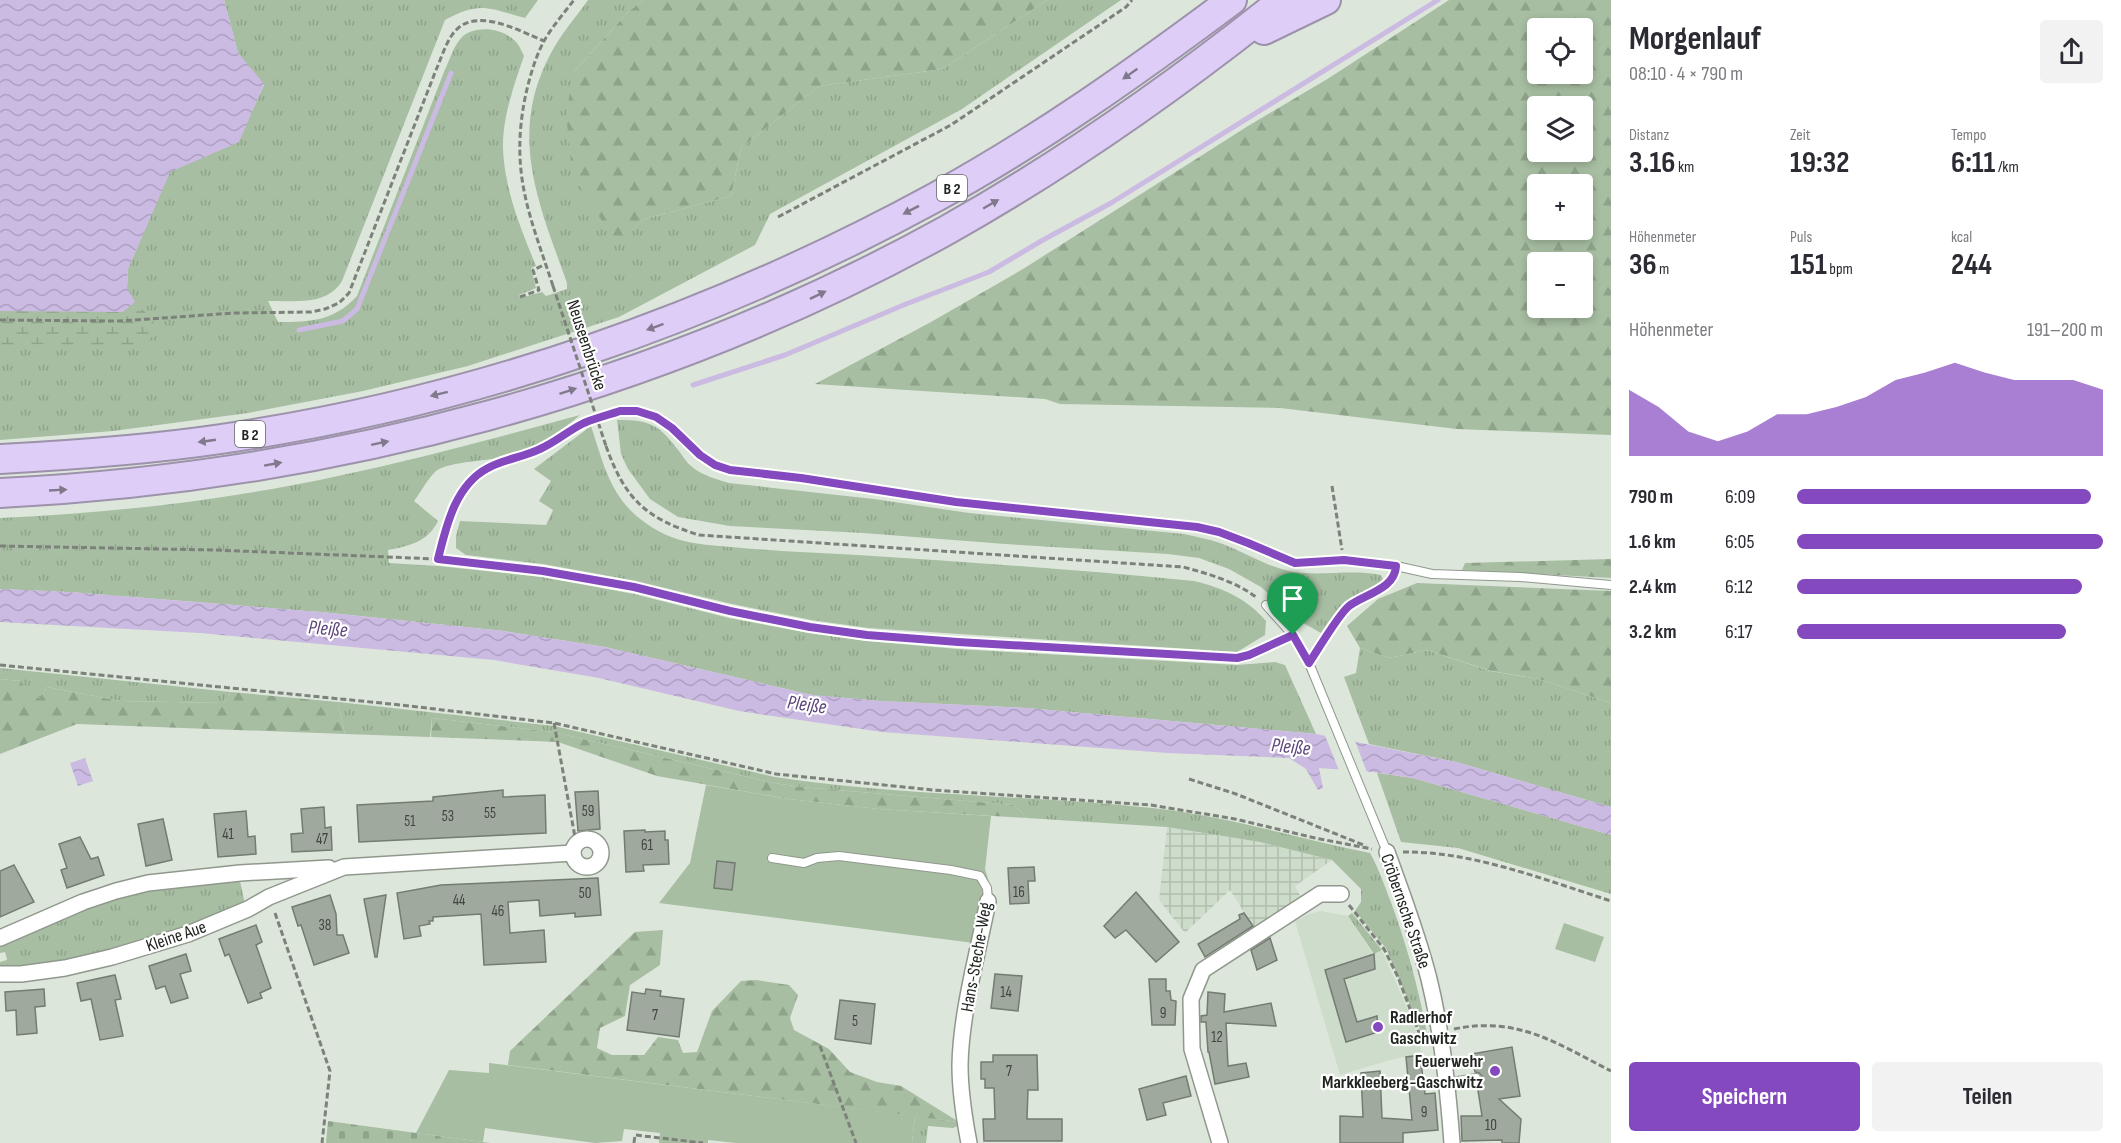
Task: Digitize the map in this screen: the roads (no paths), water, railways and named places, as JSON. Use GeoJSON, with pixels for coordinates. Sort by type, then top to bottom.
{"type":"FeatureCollection","features":[{"type":"Feature","properties":{"kind":"highway"},"geometry":{"type":"LineString","coordinates":[[1178,40],[1214,0]]}},
{"type":"Feature","properties":{"kind":"highway"},"geometry":{"type":"LineString","coordinates":[[1178,40],[1232,0]]}},
{"type":"Feature","properties":{"kind":"highway"},"geometry":{"type":"LineString","coordinates":[[1214,55],[1283,0]]}},
{"type":"Feature","properties":{"kind":"highway"},"geometry":{"type":"LineString","coordinates":[[1214,55],[1326,0]]}},
{"type":"Feature","properties":{"kind":"highway","name":"B 2"},"geometry":{"type":"LineString","coordinates":[[0,459],[152,448],[293,427],[390,406],[496,379],[660,326],[804,264],[936,197],[1010,154],[1095,99],[1178,40]]}},
{"type":"Feature","properties":{"kind":"highway","name":"B 2"},"geometry":{"type":"LineString","coordinates":[[0,493],[64,490],[157,481],[227,472],[322,454],[397,439],[502,412],[632,370],[765,320],[882,264],[946,230],[1095,140],[1214,55]]}},
{"type":"Feature","properties":{"kind":"street","name":"Kleine Aue"},"geometry":{"type":"LineString","coordinates":[[0,938],[83,903],[148,883],[240,873],[574,849]]}},
{"type":"Feature","properties":{"kind":"street","name":"Cröbernsche Straße"},"geometry":{"type":"LineString","coordinates":[[1380,851],[1418,938],[1429,980],[1440,1032],[1452,1143]]}},
{"type":"Feature","properties":{"kind":"street","name":"Kleine Aue"},"geometry":{"type":"LineString","coordinates":[[0,974],[21,974],[65,968],[112,957],[188,934],[248,909],[269,897],[344,867]]}},
{"type":"Feature","properties":{"kind":"street"},"geometry":{"type":"LineString","coordinates":[[1220,1143],[1192,1049],[1191,999],[1203,970],[1320,894],[1341,894]]}},
{"type":"Feature","properties":{"kind":"street","name":"Hans-Steche-Weg"},"geometry":{"type":"LineString","coordinates":[[969,1143],[963,1112],[960,1065],[964,1026],[988,901]]}},
{"type":"Feature","properties":{"kind":"lane"},"geometry":{"type":"LineString","coordinates":[[1295,563],[1344,560],[1396,566],[1432,574],[1520,577],[1611,585]]}},
{"type":"Feature","properties":{"kind":"lane"},"geometry":{"type":"LineString","coordinates":[[1309,663],[1348,607],[1386,585],[1396,575],[1396,566]]}},
{"type":"Feature","properties":{"kind":"lane","name":"Cröbernsche Straße"},"geometry":{"type":"LineString","coordinates":[[1266,605],[1293,635],[1309,663],[1372,818],[1380,851]]}},
{"type":"Feature","properties":{"kind":"lane","name":"Hans-Steche-Weg"},"geometry":{"type":"LineString","coordinates":[[772,858],[804,863],[817,858],[838,856],[951,870],[980,876],[987,888],[988,901]]}},
{"type":"Feature","properties":{"kind":"lane"},"geometry":{"type":"LineString","coordinates":[[1446,1083],[1476,1078]]}},
{"type":"Feature","properties":{"kind":"water"},"geometry":{"type":"Polygon","coordinates":[[[0,0],[224,0],[238,53],[264,84],[239,142],[170,172],[128,269],[127,288],[135,302],[123,312],[0,311],[0,0]]]}},
{"type":"Feature","properties":{"kind":"water","name":"Pleiße"},"geometry":{"type":"Polygon","coordinates":[[[0,589],[70,592],[321,612],[504,631],[605,647],[812,695],[880,701],[1027,708],[1316,734],[1456,762],[1611,807],[1611,835],[1413,778],[1319,768],[1323,788],[1318,790],[1306,769],[1289,758],[1168,753],[882,732],[739,711],[599,678],[494,660],[200,633],[0,622],[0,589]]]}},
{"type":"Feature","properties":{"kind":"water"},"geometry":{"type":"Polygon","coordinates":[[[85,758],[93,781],[78,786],[70,763],[85,758]]]}},
{"type":"Feature","properties":{"kind":"waterway"},"geometry":{"type":"LineString","coordinates":[[693,385],[785,355],[989,272],[1111,203],[1438,0]]}},
{"type":"Feature","properties":{"kind":"waterway"},"geometry":{"type":"LineString","coordinates":[[299,330],[343,321],[357,309],[451,73]]}},
{"type":"Feature","properties":{"kind":"place","name":"Radlerhof Gaschwitz"},"geometry":{"type":"Point","coordinates":[1378,1027]}},
{"type":"Feature","properties":{"kind":"place","name":"Feuerwehr Markkleeberg-Gaschwitz"},"geometry":{"type":"Point","coordinates":[1495,1071]}}]}
